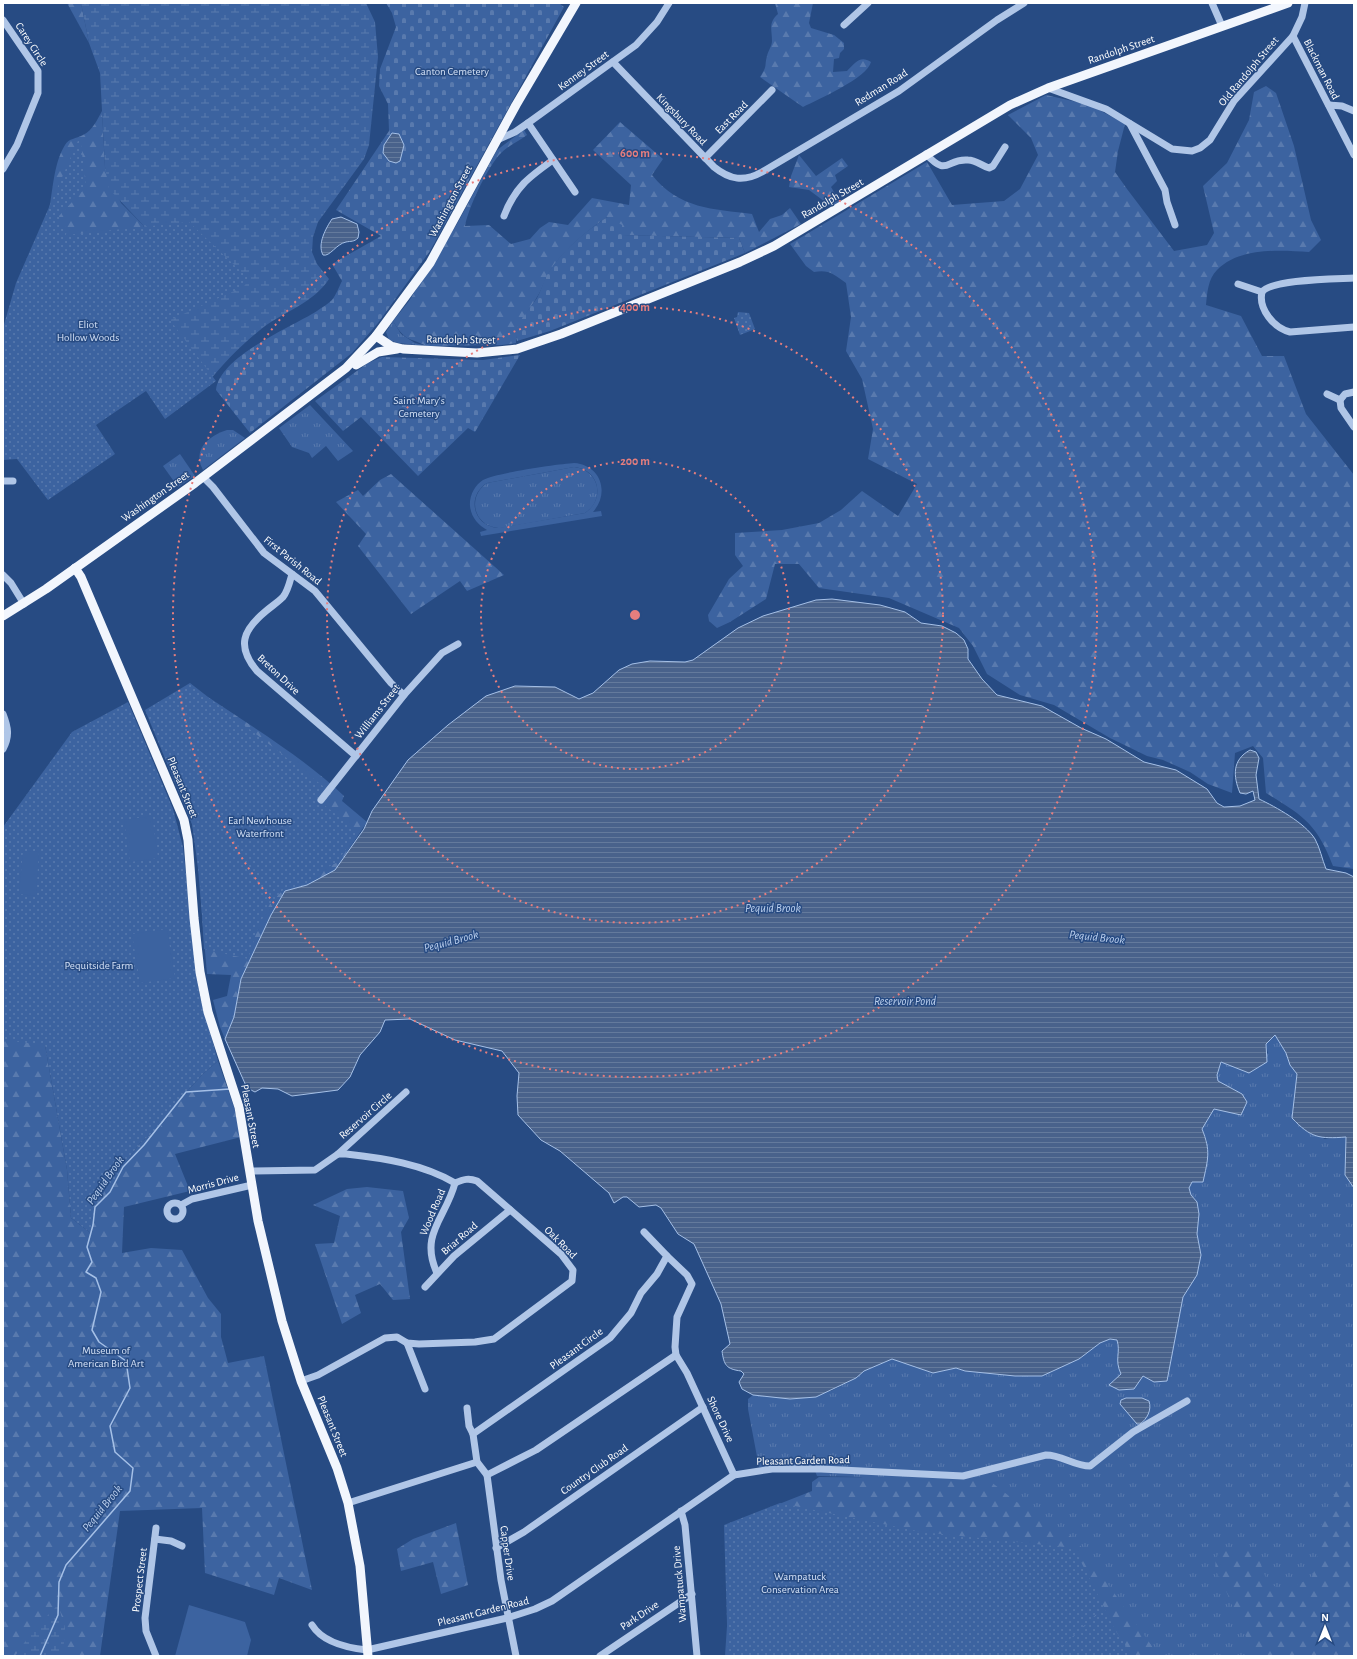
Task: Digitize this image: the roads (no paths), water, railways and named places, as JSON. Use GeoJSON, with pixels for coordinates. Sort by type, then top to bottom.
{"type":"FeatureCollection","features":[{"type":"Feature","properties":{"kind":"main road","name":"Washington Street"},"geometry":{"type":"LineString","coordinates":[[3,616],[24,604],[203,477],[346,368],[373,339],[430,263],[497,140],[576,3]]}},
{"type":"Feature","properties":{"kind":"main road","name":"Randolph Street"},"geometry":{"type":"LineString","coordinates":[[373,339],[403,349],[495,352],[517,349],[548,340],[736,264],[768,249],[1010,105],[1048,88],[1288,3]]}},
{"type":"Feature","properties":{"kind":"main road"},"geometry":{"type":"LineString","coordinates":[[373,339],[379,348],[391,350]]}},
{"type":"Feature","properties":{"kind":"main road","name":"Washington Street"},"geometry":{"type":"LineString","coordinates":[[317,390],[326,386],[364,358],[378,352],[403,349]]}},
{"type":"Feature","properties":{"kind":"main road","name":"Pleasant Street"},"geometry":{"type":"LineString","coordinates":[[75,568],[81,576],[184,820],[188,840],[200,972],[208,1012],[240,1107],[258,1221],[276,1298],[301,1381],[337,1468],[348,1503],[360,1566],[368,1653]]}},
{"type":"Feature","properties":{"kind":"street","name":"Kenney Street"},"geometry":{"type":"LineString","coordinates":[[497,140],[515,132],[614,62],[645,37],[669,3]]}},
{"type":"Feature","properties":{"kind":"street"},"geometry":{"type":"LineString","coordinates":[[844,25],[868,3]]}},
{"type":"Feature","properties":{"kind":"street","name":"Redman Road"},"geometry":{"type":"LineString","coordinates":[[742,179],[762,172],[899,91],[997,20],[1024,3]]}},
{"type":"Feature","properties":{"kind":"street"},"geometry":{"type":"LineString","coordinates":[[1212,3],[1222,26]]}},
{"type":"Feature","properties":{"kind":"street","name":"Old Randolph Street"},"geometry":{"type":"LineString","coordinates":[[1048,88],[1091,102],[1112,112],[1172,149],[1192,151],[1200,148],[1210,140],[1234,101],[1293,36],[1302,16],[1305,3]]}},
{"type":"Feature","properties":{"kind":"street","name":"Carey Circle"},"geometry":{"type":"LineString","coordinates":[[3,168],[17,145],[38,92],[39,85],[38,71],[4,22]]}},
{"type":"Feature","properties":{"kind":"street","name":"Blackman Road"},"geometry":{"type":"LineString","coordinates":[[1293,36],[1354,155]]}},
{"type":"Feature","properties":{"kind":"street","name":"Kingsbury Road"},"geometry":{"type":"LineString","coordinates":[[614,62],[722,174],[732,178],[742,179]]}},
{"type":"Feature","properties":{"kind":"street","name":"East Road"},"geometry":{"type":"LineString","coordinates":[[705,158],[772,90]]}},
{"type":"Feature","properties":{"kind":"street"},"geometry":{"type":"LineString","coordinates":[[1329,105],[1342,106],[1354,110]]}},
{"type":"Feature","properties":{"kind":"street"},"geometry":{"type":"LineString","coordinates":[[528,123],[575,192]]}},
{"type":"Feature","properties":{"kind":"street"},"geometry":{"type":"LineString","coordinates":[[1129,123],[1165,190],[1171,218],[1175,225]]}},
{"type":"Feature","properties":{"kind":"street"},"geometry":{"type":"LineString","coordinates":[[926,154],[936,165],[941,166],[968,160],[989,168],[993,166],[1005,147]]}},
{"type":"Feature","properties":{"kind":"street"},"geometry":{"type":"LineString","coordinates":[[504,216],[515,192],[523,183],[553,160]]}},
{"type":"Feature","properties":{"kind":"street"},"geometry":{"type":"LineString","coordinates":[[1354,278],[1281,283],[1269,286],[1262,292],[1262,302],[1266,312],[1276,326],[1283,330],[1290,332],[1354,327]]}},
{"type":"Feature","properties":{"kind":"street"},"geometry":{"type":"LineString","coordinates":[[1238,284],[1262,292]]}},
{"type":"Feature","properties":{"kind":"street"},"geometry":{"type":"LineString","coordinates":[[1354,392],[1345,394],[1340,400],[1341,408],[1354,427]]}},
{"type":"Feature","properties":{"kind":"street"},"geometry":{"type":"LineString","coordinates":[[1327,394],[1340,400]]}},
{"type":"Feature","properties":{"kind":"street","name":"First Parish Road"},"geometry":{"type":"LineString","coordinates":[[203,477],[213,487],[264,553],[315,591],[391,682],[404,694]]}},
{"type":"Feature","properties":{"kind":"street"},"geometry":{"type":"LineString","coordinates":[[3,481],[13,481]]}},
{"type":"Feature","properties":{"kind":"street","name":"Breton Drive"},"geometry":{"type":"LineString","coordinates":[[292,574],[283,596],[254,622],[245,637],[245,653],[248,660],[257,671],[356,756]]}},
{"type":"Feature","properties":{"kind":"street"},"geometry":{"type":"LineString","coordinates":[[3,575],[11,583],[24,604]]}},
{"type":"Feature","properties":{"kind":"street","name":"Williams Street"},"geometry":{"type":"LineString","coordinates":[[321,800],[404,694],[442,653],[458,644]]}},
{"type":"Feature","properties":{"kind":"street"},"geometry":{"type":"LineString","coordinates":[[3,714],[9,730],[8,740],[3,749]]}},
{"type":"Feature","properties":{"kind":"street","name":"Reservoir Circle"},"geometry":{"type":"LineString","coordinates":[[338,1154],[406,1092]]}},
{"type":"Feature","properties":{"kind":"street"},"geometry":{"type":"LineString","coordinates":[[250,1171],[315,1170],[338,1154],[365,1156],[411,1165],[439,1174],[455,1183]]}},
{"type":"Feature","properties":{"kind":"street","name":"Oak Road"},"geometry":{"type":"LineString","coordinates":[[301,1381],[318,1375],[384,1338],[397,1337],[407,1343],[476,1342],[494,1339],[572,1281],[573,1270],[561,1254],[477,1181],[471,1178],[463,1179],[455,1183]]}},
{"type":"Feature","properties":{"kind":"street","name":"Wood Road"},"geometry":{"type":"LineString","coordinates":[[437,1273],[430,1254],[431,1236],[450,1199],[455,1183]]}},
{"type":"Feature","properties":{"kind":"street","name":"Morris Drive"},"geometry":{"type":"LineString","coordinates":[[181,1205],[192,1199],[212,1193],[252,1185]]}},
{"type":"Feature","properties":{"kind":"street","name":"Briar Road"},"geometry":{"type":"LineString","coordinates":[[426,1287],[437,1273],[472,1240],[510,1210]]}},
{"type":"Feature","properties":{"kind":"street"},"geometry":{"type":"LineString","coordinates":[[467,1408],[469,1426],[473,1434],[477,1462],[487,1475],[536,1450],[676,1356],[675,1347],[677,1317],[692,1284],[687,1275],[644,1232]]}},
{"type":"Feature","properties":{"kind":"street","name":"Pleasant Circle"},"geometry":{"type":"LineString","coordinates":[[473,1434],[610,1338],[627,1318],[667,1256]]}},
{"type":"Feature","properties":{"kind":"street"},"geometry":{"type":"LineString","coordinates":[[407,1343],[426,1389]]}},
{"type":"Feature","properties":{"kind":"street","name":"Shore Drive"},"geometry":{"type":"LineString","coordinates":[[676,1356],[687,1373],[734,1475]]}},
{"type":"Feature","properties":{"kind":"street","name":"Pleasant Garden Road"},"geometry":{"type":"LineString","coordinates":[[368,1653],[507,1618],[535,1609],[552,1601],[734,1475],[778,1469],[963,1476],[1046,1455],[1054,1455],[1082,1466],[1090,1466],[1133,1432],[1187,1401]]}},
{"type":"Feature","properties":{"kind":"street","name":"Country Club Road"},"geometry":{"type":"LineString","coordinates":[[496,1548],[524,1532],[703,1407]]}},
{"type":"Feature","properties":{"kind":"street"},"geometry":{"type":"LineString","coordinates":[[348,1503],[477,1462]]}},
{"type":"Feature","properties":{"kind":"street","name":"Capper Drive"},"geometry":{"type":"LineString","coordinates":[[487,1475],[507,1618],[516,1656]]}},
{"type":"Feature","properties":{"kind":"street","name":"Wampatuck Drive"},"geometry":{"type":"LineString","coordinates":[[681,1511],[685,1525],[697,1656]]}},
{"type":"Feature","properties":{"kind":"street","name":"Prospect Street"},"geometry":{"type":"LineString","coordinates":[[156,1528],[145,1618],[146,1631],[156,1656]]}},
{"type":"Feature","properties":{"kind":"street"},"geometry":{"type":"LineString","coordinates":[[155,1539],[171,1541],[182,1546]]}},
{"type":"Feature","properties":{"kind":"street","name":"Park Drive"},"geometry":{"type":"LineString","coordinates":[[600,1656],[692,1594]]}},
{"type":"Feature","properties":{"kind":"street"},"geometry":{"type":"LineString","coordinates":[[312,1625],[324,1638],[368,1653]]}},
{"type":"Feature","properties":{"kind":"water"},"geometry":{"type":"Polygon","coordinates":[[[392,133],[399,134],[404,145],[400,161],[396,163],[389,161],[383,153],[384,145],[392,133]]]}},
{"type":"Feature","properties":{"kind":"water"},"geometry":{"type":"Polygon","coordinates":[[[341,217],[357,224],[359,232],[358,238],[354,241],[342,243],[328,254],[323,255],[321,246],[325,231],[332,219],[341,217]]]}},
{"type":"Feature","properties":{"kind":"water","name":"Reservoir Pond"},"geometry":{"type":"Polygon","coordinates":[[[832,599],[880,605],[905,612],[921,623],[942,626],[956,633],[964,640],[968,649],[968,659],[982,679],[997,695],[1042,706],[1081,728],[1106,739],[1144,762],[1176,770],[1207,789],[1217,803],[1224,807],[1240,806],[1255,800],[1253,791],[1246,794],[1240,793],[1235,775],[1237,764],[1244,754],[1250,750],[1256,752],[1259,758],[1256,775],[1259,799],[1290,816],[1310,833],[1317,842],[1326,869],[1346,873],[1354,877],[1354,1188],[1345,1175],[1346,1137],[1329,1138],[1316,1136],[1305,1130],[1292,1118],[1297,1074],[1290,1065],[1286,1053],[1275,1035],[1266,1044],[1267,1062],[1249,1073],[1221,1062],[1217,1075],[1218,1081],[1242,1094],[1247,1102],[1241,1115],[1214,1109],[1202,1129],[1208,1149],[1205,1174],[1203,1182],[1192,1182],[1189,1188],[1191,1195],[1197,1202],[1199,1214],[1197,1234],[1201,1255],[1197,1275],[1183,1297],[1167,1381],[1154,1382],[1143,1376],[1134,1389],[1119,1390],[1109,1385],[1121,1374],[1118,1364],[1117,1340],[1110,1339],[1100,1343],[1079,1359],[1042,1376],[1015,1376],[965,1371],[956,1368],[933,1373],[892,1359],[864,1371],[856,1378],[816,1397],[790,1399],[753,1395],[742,1389],[739,1382],[744,1374],[741,1371],[732,1369],[725,1363],[722,1351],[730,1344],[721,1304],[694,1244],[678,1234],[661,1208],[656,1205],[639,1207],[627,1197],[623,1197],[614,1203],[609,1193],[560,1151],[541,1140],[518,1115],[517,1096],[519,1073],[502,1051],[455,1040],[410,1019],[385,1020],[380,1032],[360,1055],[350,1077],[338,1090],[292,1096],[278,1089],[262,1088],[255,1092],[247,1088],[225,1039],[234,1017],[241,979],[271,915],[285,891],[307,885],[335,870],[364,829],[372,811],[408,760],[448,725],[486,696],[515,686],[555,687],[579,699],[593,693],[619,670],[632,664],[650,661],[685,662],[693,660],[738,628],[763,616],[816,600],[832,599]]]}},
{"type":"Feature","properties":{"kind":"water"},"geometry":{"type":"Polygon","coordinates":[[[1126,1398],[1142,1398],[1149,1401],[1150,1408],[1148,1414],[1145,1420],[1140,1424],[1137,1424],[1120,1404],[1121,1400],[1126,1398]]]}},
{"type":"Feature","properties":{"kind":"waterway","name":"Pequid Brook"},"geometry":{"type":"LineString","coordinates":[[40,1656],[58,1615],[59,1582],[66,1565],[130,1491],[133,1468],[115,1452],[110,1426],[130,1388],[126,1361],[99,1342],[92,1330],[101,1292],[96,1278],[86,1272],[92,1262],[87,1247],[93,1225],[95,1207],[110,1192],[123,1167],[144,1145],[186,1092],[230,1089]]}},
{"type":"Feature","properties":{"kind":"park label","name":"Canton Cemetery"},"geometry":{"type":"Point","coordinates":[452,71]}},
{"type":"Feature","properties":{"kind":"park label","name":"Eliot Hollow Woods"},"geometry":{"type":"Point","coordinates":[88,330]}},
{"type":"Feature","properties":{"kind":"park label","name":"Saint Mary's Cemetery"},"geometry":{"type":"Point","coordinates":[419,406]}},
{"type":"Feature","properties":{"kind":"park label","name":"Earl Newhouse Waterfront"},"geometry":{"type":"Point","coordinates":[260,826]}},
{"type":"Feature","properties":{"kind":"park label","name":"Pequitside Farm"},"geometry":{"type":"Point","coordinates":[99,965]}},
{"type":"Feature","properties":{"kind":"park label","name":"Museum of American Bird Art"},"geometry":{"type":"Point","coordinates":[106,1356]}},
{"type":"Feature","properties":{"kind":"park label","name":"Wampatuck Conservation Area"},"geometry":{"type":"Point","coordinates":[800,1582]}}]}
